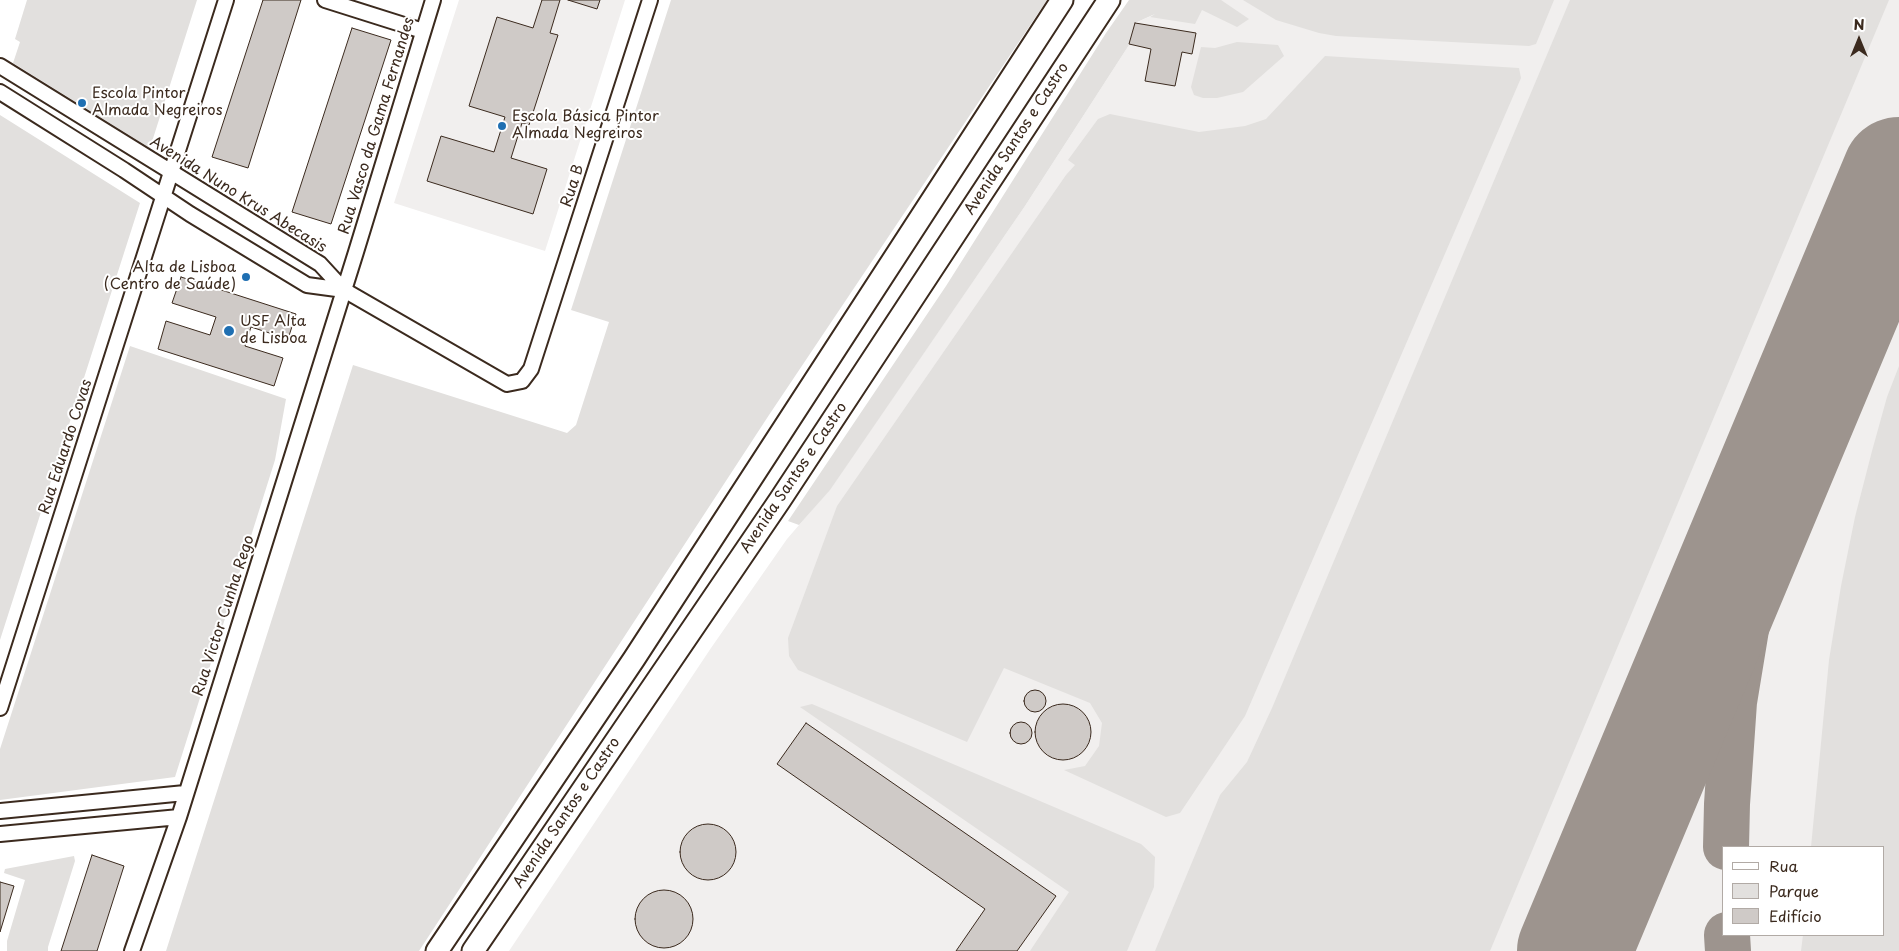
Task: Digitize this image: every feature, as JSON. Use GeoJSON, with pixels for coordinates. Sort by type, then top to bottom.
{"type":"FeatureCollection","features":[{"type":"Feature","properties":{"kind":"main road","name":"Avenida Santos e Castro"},"geometry":{"type":"LineString","coordinates":[[437,951],[634,659],[1062,0]]}},
{"type":"Feature","properties":{"kind":"main road","name":"Avenida Santos e Castro"},"geometry":{"type":"LineString","coordinates":[[474,951],[780,500],[1108,0]]}},
{"type":"Feature","properties":{"kind":"street","name":"Rua Eduardo Covas"},"geometry":{"type":"LineString","coordinates":[[0,708],[226,0]]}},
{"type":"Feature","properties":{"kind":"street"},"geometry":{"type":"LineString","coordinates":[[325,0],[423,31]]}},
{"type":"Feature","properties":{"kind":"street","name":"Rua Vasco da Gama Fernandes"},"geometry":{"type":"LineString","coordinates":[[344,290],[433,0]]}},
{"type":"Feature","properties":{"kind":"street","name":"Rua B"},"geometry":{"type":"LineString","coordinates":[[344,290],[507,384],[522,380],[531,369],[650,0]]}},
{"type":"Feature","properties":{"kind":"street","name":"Avenida Nuno Krus Abecasis"},"geometry":{"type":"LineString","coordinates":[[0,66],[320,264],[344,290]]}},
{"type":"Feature","properties":{"kind":"street"},"geometry":{"type":"LineString","coordinates":[[0,92],[124,170],[162,197],[307,285],[344,290]]}},
{"type":"Feature","properties":{"kind":"street","name":"Rua Victor Cunha Rego"},"geometry":{"type":"LineString","coordinates":[[132,951],[179,816],[344,290]]}},
{"type":"Feature","properties":{"kind":"street"},"geometry":{"type":"LineString","coordinates":[[0,811],[185,793]]}},
{"type":"Feature","properties":{"kind":"street"},"geometry":{"type":"LineString","coordinates":[[0,834],[179,816]]}},
{"type":"Feature","properties":{"kind":"shaded area","name":"Escola Básica Pintor Almada Negreiros"},"geometry":{"type":"Polygon","coordinates":[[[459,0],[625,0],[545,251],[394,203],[459,0]]]}},
{"type":"Feature","properties":{"kind":"shaded area"},"geometry":{"type":"Polygon","coordinates":[[[1188,0],[1899,0],[1899,951],[509,951],[711,648],[787,539],[830,489],[1025,206],[1129,45],[1135,23],[1188,0]]]}},
{"type":"Feature","properties":{"kind":"green space"},"geometry":{"type":"Polygon","coordinates":[[[27,0],[197,0],[150,148],[13,63],[20,42],[15,39],[27,0]]]}},
{"type":"Feature","properties":{"kind":"green space"},"geometry":{"type":"Polygon","coordinates":[[[671,0],[1047,0],[769,415],[419,951],[166,951],[353,365],[567,433],[576,425],[609,322],[571,310],[671,0]]]}},
{"type":"Feature","properties":{"kind":"green space"},"geometry":{"type":"Polygon","coordinates":[[[1129,0],[1221,0],[1249,19],[1237,27],[1202,10],[1195,24],[1150,17],[1155,14],[1135,23],[1129,45],[1025,206],[830,490],[799,525],[788,521],[946,286],[1106,33],[1129,0]]]}},
{"type":"Feature","properties":{"kind":"green space"},"geometry":{"type":"Polygon","coordinates":[[[1243,0],[1554,0],[1536,44],[1529,46],[1336,36],[1276,20],[1243,0]]]}},
{"type":"Feature","properties":{"kind":"green space"},"geometry":{"type":"Polygon","coordinates":[[[1570,0],[1889,0],[1490,951],[1155,951],[1220,795],[1247,762],[1272,708],[1570,0]]]}},
{"type":"Feature","properties":{"kind":"green space"},"geometry":{"type":"Polygon","coordinates":[[[1237,42],[1278,45],[1284,56],[1243,92],[1217,98],[1203,98],[1194,95],[1191,87],[1201,47],[1215,48],[1237,42]]]}},
{"type":"Feature","properties":{"kind":"green space"},"geometry":{"type":"Polygon","coordinates":[[[1325,56],[1519,68],[1521,78],[1245,716],[1180,813],[1166,817],[1064,770],[1085,766],[1099,746],[1102,723],[1090,703],[1004,668],[967,742],[798,670],[789,656],[788,638],[837,506],[1066,175],[1075,165],[1068,160],[1098,119],[1110,114],[1199,132],[1245,126],[1266,119],[1325,56]]]}},
{"type":"Feature","properties":{"kind":"green space"},"geometry":{"type":"Polygon","coordinates":[[[0,115],[140,203],[0,640],[0,115]]]}},
{"type":"Feature","properties":{"kind":"green space"},"geometry":{"type":"Polygon","coordinates":[[[130,346],[286,399],[275,460],[175,777],[0,800],[0,749],[130,346]]]}},
{"type":"Feature","properties":{"kind":"green space"},"geometry":{"type":"Polygon","coordinates":[[[1899,366],[1899,951],[1801,951],[1803,936],[1884,936],[1884,846],[1811,846],[1829,660],[1841,586],[1855,517],[1887,397],[1899,366]]]}},
{"type":"Feature","properties":{"kind":"green space"},"geometry":{"type":"Polygon","coordinates":[[[812,704],[1141,844],[1155,857],[1154,887],[1127,951],[1030,951],[1069,892],[800,707],[812,704]]]}},
{"type":"Feature","properties":{"kind":"green space"},"geometry":{"type":"Polygon","coordinates":[[[74,856],[75,861],[48,951],[7,951],[7,941],[25,880],[4,873],[5,869],[74,856]]]}},
{"type":"Feature","properties":{"kind":"building"},"geometry":{"type":"Polygon","coordinates":[[[263,0],[301,0],[248,168],[212,157],[263,0]]]}},
{"type":"Feature","properties":{"kind":"building"},"geometry":{"type":"Polygon","coordinates":[[[542,0],[560,0],[550,33],[558,35],[529,125],[522,123],[511,158],[547,169],[533,214],[427,181],[441,136],[494,152],[505,117],[469,106],[497,17],[533,28],[542,0]]]}},
{"type":"Feature","properties":{"kind":"building"},"geometry":{"type":"Polygon","coordinates":[[[568,0],[600,0],[597,9],[568,0]]]}},
{"type":"Feature","properties":{"kind":"building"},"geometry":{"type":"Polygon","coordinates":[[[1135,23],[1196,33],[1192,54],[1182,52],[1175,86],[1145,81],[1151,49],[1129,44],[1135,23]]]}},
{"type":"Feature","properties":{"kind":"building"},"geometry":{"type":"Polygon","coordinates":[[[352,28],[391,40],[331,224],[292,212],[352,28]]]}},
{"type":"Feature","properties":{"kind":"building"},"geometry":{"type":"Polygon","coordinates":[[[181,277],[296,314],[288,339],[251,327],[245,346],[283,358],[274,386],[158,349],[166,321],[210,335],[216,317],[172,303],[181,277]]]}},
{"type":"Feature","properties":{"kind":"building"},"geometry":{"type":"Polygon","coordinates":[[[1035,690],[1043,693],[1046,701],[1043,709],[1035,712],[1027,709],[1024,701],[1027,693],[1035,690]]]}},
{"type":"Feature","properties":{"kind":"building"},"geometry":{"type":"Polygon","coordinates":[[[1057,704],[1069,704],[1083,712],[1091,726],[1089,743],[1083,752],[1069,760],[1057,760],[1047,755],[1040,748],[1035,738],[1035,726],[1040,716],[1047,709],[1057,704]]]}},
{"type":"Feature","properties":{"kind":"building"},"geometry":{"type":"Polygon","coordinates":[[[1021,722],[1029,725],[1032,733],[1029,741],[1021,744],[1013,741],[1010,733],[1013,725],[1021,722]]]}},
{"type":"Feature","properties":{"kind":"building"},"geometry":{"type":"Polygon","coordinates":[[[806,723],[1056,896],[1017,951],[956,951],[985,909],[777,764],[806,723]]]}},
{"type":"Feature","properties":{"kind":"building"},"geometry":{"type":"Polygon","coordinates":[[[702,824],[714,824],[728,832],[736,846],[734,863],[728,872],[714,880],[702,880],[692,875],[685,868],[680,858],[680,846],[685,836],[692,829],[702,824]]]}},
{"type":"Feature","properties":{"kind":"building"},"geometry":{"type":"Polygon","coordinates":[[[92,855],[124,866],[97,951],[61,951],[92,855]]]}},
{"type":"Feature","properties":{"kind":"building"},"geometry":{"type":"Polygon","coordinates":[[[0,882],[14,886],[0,932],[0,882]]]}},
{"type":"Feature","properties":{"kind":"building"},"geometry":{"type":"Polygon","coordinates":[[[664,890],[675,892],[688,903],[693,919],[691,930],[680,943],[664,948],[653,946],[640,935],[635,919],[637,908],[648,895],[664,890]]]}},
{"type":"Feature","properties":{"kind":"taxiway"},"geometry":{"type":"LineString","coordinates":[[1726,846],[1734,702],[1750,605],[1772,516],[1804,412],[1834,330]]}},
{"type":"Feature","properties":{"kind":"taxiway"},"geometry":{"type":"LineString","coordinates":[[1727,936],[1728,951]]}},
{"type":"Feature","properties":{"kind":"runway"},"geometry":{"type":"LineString","coordinates":[[1574,951],[1899,174]]}},
{"type":"Feature","properties":{"kind":"place","name":"Escola Pintor Almada Negreiros"},"geometry":{"type":"Point","coordinates":[82,103]}},
{"type":"Feature","properties":{"kind":"place","name":"Escola Básica Pintor Almada Negreiros"},"geometry":{"type":"Point","coordinates":[502,126]}},
{"type":"Feature","properties":{"kind":"place","name":"Alta de Lisboa (Centro de Saúde)"},"geometry":{"type":"Point","coordinates":[246,277]}},
{"type":"Feature","properties":{"kind":"place","name":"USF Alta de Lisboa"},"geometry":{"type":"Point","coordinates":[229,331]}}]}
